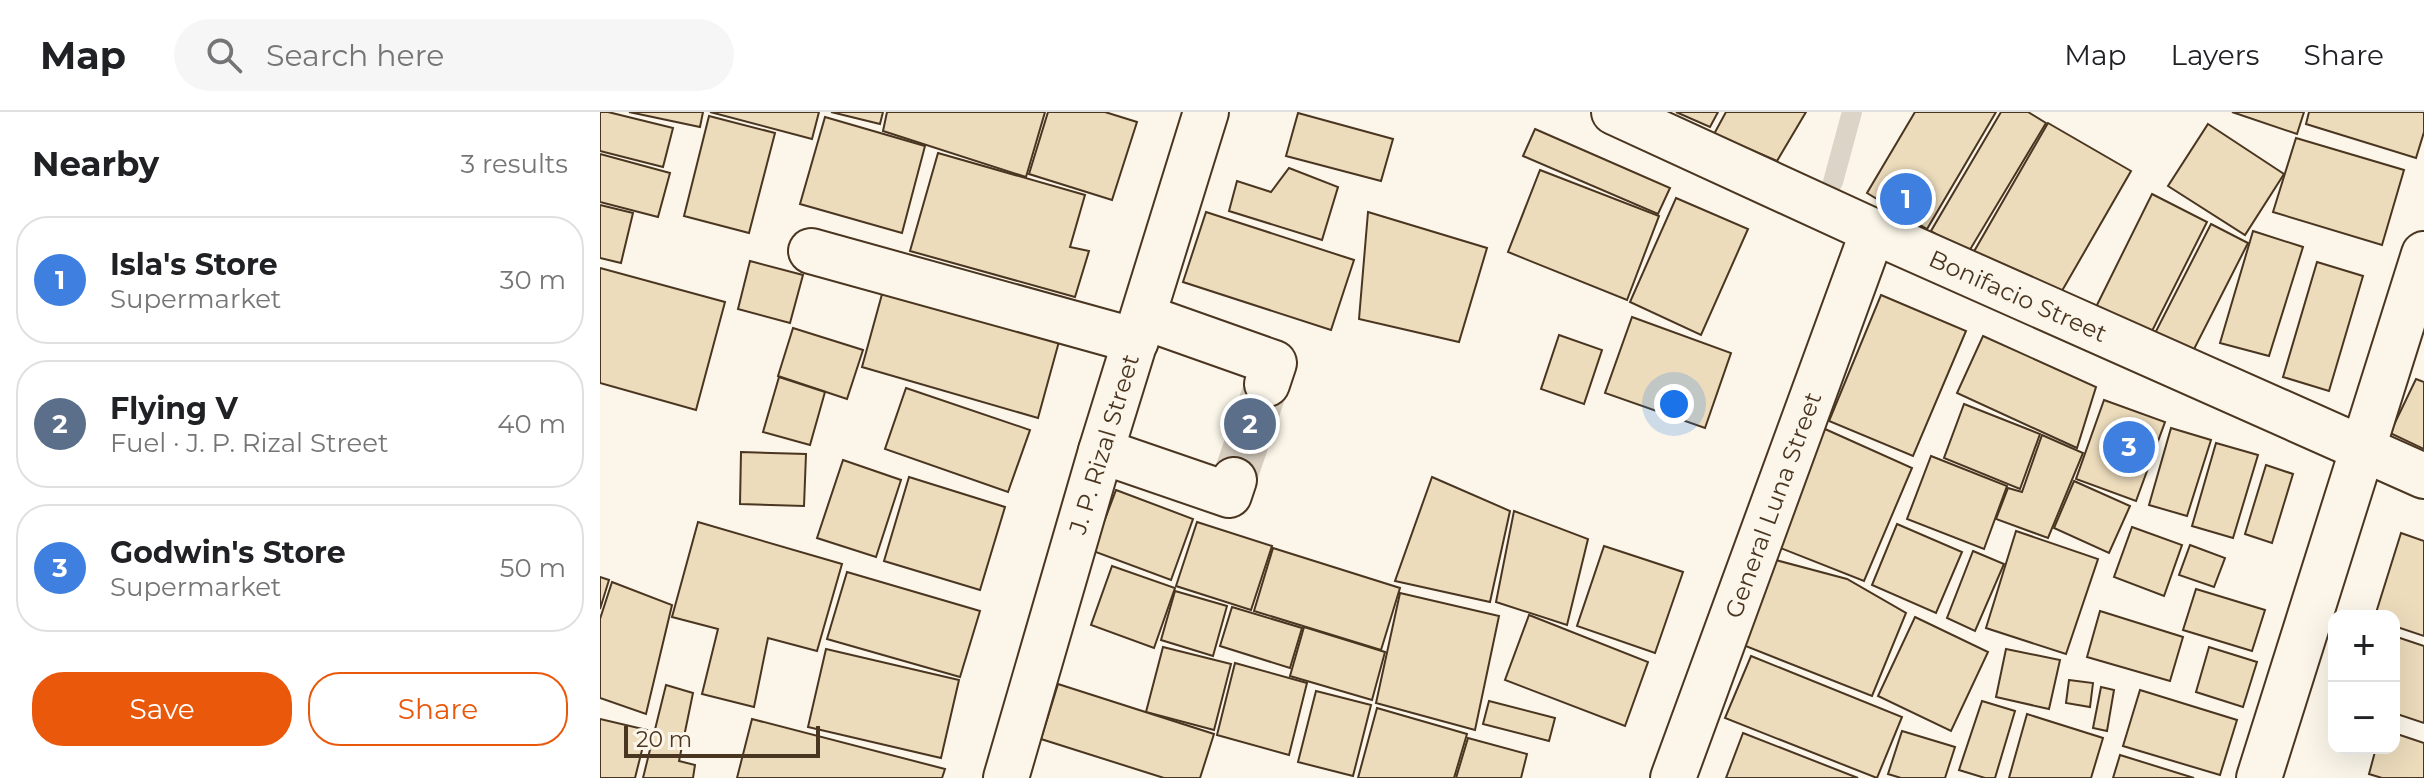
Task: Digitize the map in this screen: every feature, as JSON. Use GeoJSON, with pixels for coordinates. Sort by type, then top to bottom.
{"type":"FeatureCollection","features":[{"type":"Feature","properties":{"kind":"street","name":"J. P. Rizal Street"},"geometry":{"type":"LineString","coordinates":[[1006,778],[1101,451],[1206,112]]}},
{"type":"Feature","properties":{"kind":"street","name":"Bonifacio Street"},"geometry":{"type":"LineString","coordinates":[[1614,112],[2424,476]]}},
{"type":"Feature","properties":{"kind":"street","name":"General Luna Street"},"geometry":{"type":"LineString","coordinates":[[1673,778],[1873,231]]}},
{"type":"Feature","properties":{"kind":"street"},"geometry":{"type":"LineString","coordinates":[[811,251],[1274,363],[1267,384]]}},
{"type":"Feature","properties":{"kind":"street"},"geometry":{"type":"LineString","coordinates":[[2259,778],[2424,254]]}},
{"type":"Feature","properties":{"kind":"street"},"geometry":{"type":"LineString","coordinates":[[1101,451],[1229,495],[1234,480]]}},
{"type":"Feature","properties":{"kind":"building"},"geometry":{"type":"Polygon","coordinates":[[[600,112],[673,128],[663,167],[600,151],[600,112]]]}},
{"type":"Feature","properties":{"kind":"building"},"geometry":{"type":"Polygon","coordinates":[[[629,112],[703,112],[700,127],[629,112]]]}},
{"type":"Feature","properties":{"kind":"building"},"geometry":{"type":"Polygon","coordinates":[[[710,112],[819,112],[812,139],[710,112]]]}},
{"type":"Feature","properties":{"kind":"building"},"geometry":{"type":"Polygon","coordinates":[[[831,112],[883,112],[880,124],[831,112]]]}},
{"type":"Feature","properties":{"kind":"building"},"geometry":{"type":"Polygon","coordinates":[[[887,112],[1045,112],[1026,177],[883,131],[887,112]]]}},
{"type":"Feature","properties":{"kind":"building"},"geometry":{"type":"Polygon","coordinates":[[[1048,112],[1105,112],[1137,122],[1112,200],[1029,174],[1048,112]]]}},
{"type":"Feature","properties":{"kind":"building"},"geometry":{"type":"Polygon","coordinates":[[[1676,112],[1718,112],[1710,127],[1676,112]]]}},
{"type":"Feature","properties":{"kind":"building"},"geometry":{"type":"Polygon","coordinates":[[[1726,112],[1806,112],[1777,161],[1714,134],[1726,112]]]}},
{"type":"Feature","properties":{"kind":"building"},"geometry":{"type":"Polygon","coordinates":[[[1915,112],[1996,112],[1927,229],[1867,193],[1915,112]]]}},
{"type":"Feature","properties":{"kind":"building"},"geometry":{"type":"Polygon","coordinates":[[[2001,112],[2028,112],[2046,123],[1968,253],[1931,231],[2001,112]]]}},
{"type":"Feature","properties":{"kind":"building"},"geometry":{"type":"Polygon","coordinates":[[[2232,112],[2304,112],[2297,134],[2232,112]]]}},
{"type":"Feature","properties":{"kind":"building"},"geometry":{"type":"Polygon","coordinates":[[[2309,112],[2424,112],[2424,132],[2416,158],[2306,124],[2309,112]]]}},
{"type":"Feature","properties":{"kind":"building"},"geometry":{"type":"Polygon","coordinates":[[[1298,113],[1393,139],[1381,181],[1286,156],[1298,113]]]}},
{"type":"Feature","properties":{"kind":"building"},"geometry":{"type":"Polygon","coordinates":[[[709,116],[775,133],[749,233],[684,216],[709,116]]]}},
{"type":"Feature","properties":{"kind":"building"},"geometry":{"type":"Polygon","coordinates":[[[825,117],[925,146],[902,233],[800,204],[825,117]]]}},
{"type":"Feature","properties":{"kind":"building"},"geometry":{"type":"Polygon","coordinates":[[[2048,123],[2131,171],[2055,303],[1972,255],[2048,123]]]}},
{"type":"Feature","properties":{"kind":"building"},"geometry":{"type":"Polygon","coordinates":[[[2208,124],[2284,174],[2245,235],[2168,186],[2208,124]]]}},
{"type":"Feature","properties":{"kind":"building"},"geometry":{"type":"Polygon","coordinates":[[[1535,129],[1670,188],[1658,214],[1523,156],[1535,129]]]}},
{"type":"Feature","properties":{"kind":"building"},"geometry":{"type":"Polygon","coordinates":[[[2296,138],[2404,170],[2382,245],[2273,212],[2296,138]]]}},
{"type":"Feature","properties":{"kind":"building"},"geometry":{"type":"Polygon","coordinates":[[[938,153],[1085,195],[1070,247],[1089,251],[1075,297],[910,251],[938,153]]]}},
{"type":"Feature","properties":{"kind":"building"},"geometry":{"type":"Polygon","coordinates":[[[600,154],[670,173],[658,217],[600,202],[600,154]]]}},
{"type":"Feature","properties":{"kind":"building"},"geometry":{"type":"Polygon","coordinates":[[[1289,168],[1338,187],[1322,240],[1229,211],[1237,181],[1271,192],[1289,168]]]}},
{"type":"Feature","properties":{"kind":"building"},"geometry":{"type":"Polygon","coordinates":[[[1540,170],[1659,216],[1627,300],[1508,252],[1540,170]]]}},
{"type":"Feature","properties":{"kind":"building"},"geometry":{"type":"Polygon","coordinates":[[[2152,194],[2207,222],[2148,339],[2094,311],[2152,194]]]}},
{"type":"Feature","properties":{"kind":"building"},"geometry":{"type":"Polygon","coordinates":[[[1676,198],[1748,229],[1701,335],[1630,302],[1676,198]]]}},
{"type":"Feature","properties":{"kind":"building"},"geometry":{"type":"Polygon","coordinates":[[[600,205],[633,213],[621,263],[600,258],[600,205]]]}},
{"type":"Feature","properties":{"kind":"building"},"geometry":{"type":"Polygon","coordinates":[[[1206,212],[1354,260],[1331,330],[1183,282],[1206,212]]]}},
{"type":"Feature","properties":{"kind":"building"},"geometry":{"type":"Polygon","coordinates":[[[1368,212],[1487,248],[1459,342],[1359,319],[1368,212]]]}},
{"type":"Feature","properties":{"kind":"building"},"geometry":{"type":"Polygon","coordinates":[[[2211,224],[2248,243],[2188,361],[2151,341],[2211,224]]]}},
{"type":"Feature","properties":{"kind":"building"},"geometry":{"type":"Polygon","coordinates":[[[2253,231],[2303,247],[2269,356],[2220,343],[2253,231]]]}},
{"type":"Feature","properties":{"kind":"building"},"geometry":{"type":"Polygon","coordinates":[[[750,261],[803,275],[790,323],[738,309],[750,261]]]}},
{"type":"Feature","properties":{"kind":"building"},"geometry":{"type":"Polygon","coordinates":[[[2317,262],[2363,276],[2329,391],[2283,377],[2317,262]]]}},
{"type":"Feature","properties":{"kind":"building"},"geometry":{"type":"Polygon","coordinates":[[[600,268],[725,302],[696,410],[600,383],[600,268]]]}},
{"type":"Feature","properties":{"kind":"building"},"geometry":{"type":"Polygon","coordinates":[[[887,276],[1063,327],[1038,418],[862,367],[887,276]]]}},
{"type":"Feature","properties":{"kind":"building"},"geometry":{"type":"Polygon","coordinates":[[[1881,295],[1966,331],[1913,456],[1829,421],[1881,295]]]}},
{"type":"Feature","properties":{"kind":"building"},"geometry":{"type":"Polygon","coordinates":[[[1632,317],[1731,353],[1705,428],[1605,393],[1632,317]]]}},
{"type":"Feature","properties":{"kind":"building"},"geometry":{"type":"Polygon","coordinates":[[[793,328],[863,350],[847,399],[778,376],[793,328]]]}},
{"type":"Feature","properties":{"kind":"building"},"geometry":{"type":"Polygon","coordinates":[[[1559,335],[1602,350],[1584,404],[1541,389],[1559,335]]]}},
{"type":"Feature","properties":{"kind":"building"},"geometry":{"type":"Polygon","coordinates":[[[1983,336],[2096,387],[2077,448],[1957,393],[1983,336]]]}},
{"type":"Feature","properties":{"kind":"building"},"geometry":{"type":"Polygon","coordinates":[[[779,377],[825,392],[810,445],[763,432],[779,377]]]}},
{"type":"Feature","properties":{"kind":"building"},"geometry":{"type":"Polygon","coordinates":[[[2416,379],[2424,382],[2424,449],[2390,433],[2416,379]]]}},
{"type":"Feature","properties":{"kind":"building"},"geometry":{"type":"Polygon","coordinates":[[[906,388],[1030,430],[1008,492],[885,449],[906,388]]]}},
{"type":"Feature","properties":{"kind":"building"},"geometry":{"type":"Polygon","coordinates":[[[2104,400],[2165,422],[2136,501],[2076,479],[2104,400]]]}},
{"type":"Feature","properties":{"kind":"building"},"geometry":{"type":"Polygon","coordinates":[[[1964,404],[2040,434],[2020,489],[1944,458],[1964,404]]]}},
{"type":"Feature","properties":{"kind":"building"},"geometry":{"type":"Polygon","coordinates":[[[2171,428],[2211,440],[2187,516],[2149,505],[2171,428]]]}},
{"type":"Feature","properties":{"kind":"building"},"geometry":{"type":"Polygon","coordinates":[[[1825,429],[1912,468],[1864,581],[1768,543],[1825,429]]]}},
{"type":"Feature","properties":{"kind":"building"},"geometry":{"type":"Polygon","coordinates":[[[2042,435],[2083,453],[2048,538],[1996,519],[2008,488],[2022,492],[2042,435]]]}},
{"type":"Feature","properties":{"kind":"building"},"geometry":{"type":"Polygon","coordinates":[[[2216,443],[2258,455],[2233,538],[2192,526],[2216,443]]]}},
{"type":"Feature","properties":{"kind":"building"},"geometry":{"type":"Polygon","coordinates":[[[741,452],[806,454],[804,506],[740,504],[741,452]]]}},
{"type":"Feature","properties":{"kind":"building"},"geometry":{"type":"Polygon","coordinates":[[[1931,456],[2007,486],[1984,549],[1907,519],[1931,456]]]}},
{"type":"Feature","properties":{"kind":"building"},"geometry":{"type":"Polygon","coordinates":[[[843,460],[901,480],[876,557],[817,538],[843,460]]]}},
{"type":"Feature","properties":{"kind":"building"},"geometry":{"type":"Polygon","coordinates":[[[2266,465],[2293,474],[2272,543],[2245,534],[2266,465]]]}},
{"type":"Feature","properties":{"kind":"building"},"geometry":{"type":"Polygon","coordinates":[[[909,477],[1005,507],[980,590],[884,561],[909,477]]]}},
{"type":"Feature","properties":{"kind":"building"},"geometry":{"type":"Polygon","coordinates":[[[1432,477],[1510,511],[1490,602],[1395,581],[1432,477]]]}},
{"type":"Feature","properties":{"kind":"building"},"geometry":{"type":"Polygon","coordinates":[[[2074,481],[2130,506],[2109,553],[2054,528],[2074,481]]]}},
{"type":"Feature","properties":{"kind":"building"},"geometry":{"type":"Polygon","coordinates":[[[1116,490],[1193,519],[1171,580],[1093,551],[1116,490]]]}},
{"type":"Feature","properties":{"kind":"building"},"geometry":{"type":"Polygon","coordinates":[[[1514,511],[1588,539],[1567,625],[1496,602],[1514,511]]]}},
{"type":"Feature","properties":{"kind":"building"},"geometry":{"type":"Polygon","coordinates":[[[698,522],[842,564],[817,651],[768,638],[754,707],[702,694],[718,629],[672,617],[698,522]]]}},
{"type":"Feature","properties":{"kind":"building"},"geometry":{"type":"Polygon","coordinates":[[[1197,522],[1272,546],[1251,610],[1176,586],[1197,522]]]}},
{"type":"Feature","properties":{"kind":"building"},"geometry":{"type":"Polygon","coordinates":[[[1897,524],[1962,552],[1936,613],[1872,585],[1897,524]]]}},
{"type":"Feature","properties":{"kind":"building"},"geometry":{"type":"Polygon","coordinates":[[[2132,527],[2182,545],[2164,596],[2114,577],[2132,527]]]}},
{"type":"Feature","properties":{"kind":"building"},"geometry":{"type":"Polygon","coordinates":[[[2016,531],[2098,559],[2066,654],[1986,628],[2016,531]]]}},
{"type":"Feature","properties":{"kind":"building"},"geometry":{"type":"Polygon","coordinates":[[[2401,533],[2424,541],[2424,636],[2400,628],[2400,610],[2377,610],[2401,533]]]}},
{"type":"Feature","properties":{"kind":"building"},"geometry":{"type":"Polygon","coordinates":[[[2190,545],[2225,558],[2214,587],[2179,575],[2190,545]]]}},
{"type":"Feature","properties":{"kind":"building"},"geometry":{"type":"Polygon","coordinates":[[[1604,546],[1683,572],[1655,653],[1577,626],[1604,546]]]}},
{"type":"Feature","properties":{"kind":"building"},"geometry":{"type":"Polygon","coordinates":[[[1273,548],[1400,588],[1381,650],[1254,611],[1273,548]]]}},
{"type":"Feature","properties":{"kind":"building"},"geometry":{"type":"Polygon","coordinates":[[[1973,551],[2004,564],[1975,631],[1947,618],[1973,551]]]}},
{"type":"Feature","properties":{"kind":"building"},"geometry":{"type":"Polygon","coordinates":[[[1772,559],[1847,579],[1906,613],[1872,696],[1738,643],[1772,559]]]}},
{"type":"Feature","properties":{"kind":"building"},"geometry":{"type":"Polygon","coordinates":[[[1112,566],[1175,588],[1154,648],[1091,625],[1112,566]]]}},
{"type":"Feature","properties":{"kind":"building"},"geometry":{"type":"Polygon","coordinates":[[[847,572],[980,611],[960,677],[827,639],[847,572]]]}},
{"type":"Feature","properties":{"kind":"building"},"geometry":{"type":"Polygon","coordinates":[[[600,577],[609,580],[600,609],[600,577]]]}},
{"type":"Feature","properties":{"kind":"building"},"geometry":{"type":"Polygon","coordinates":[[[612,582],[672,605],[646,714],[600,698],[600,619],[612,582]]]}},
{"type":"Feature","properties":{"kind":"building"},"geometry":{"type":"Polygon","coordinates":[[[2196,589],[2265,610],[2252,651],[2183,630],[2196,589]]]}},
{"type":"Feature","properties":{"kind":"building"},"geometry":{"type":"Polygon","coordinates":[[[1175,591],[1227,606],[1213,656],[1161,640],[1175,591]]]}},
{"type":"Feature","properties":{"kind":"building"},"geometry":{"type":"Polygon","coordinates":[[[1400,593],[1499,616],[1475,730],[1376,703],[1400,593]]]}},
{"type":"Feature","properties":{"kind":"building"},"geometry":{"type":"Polygon","coordinates":[[[1232,607],[1302,628],[1290,668],[1220,646],[1232,607]]]}},
{"type":"Feature","properties":{"kind":"building"},"geometry":{"type":"Polygon","coordinates":[[[2100,611],[2183,637],[2170,681],[2087,657],[2100,611]]]}},
{"type":"Feature","properties":{"kind":"building"},"geometry":{"type":"Polygon","coordinates":[[[1529,615],[1648,662],[1625,726],[1505,680],[1529,615]]]}},
{"type":"Feature","properties":{"kind":"building"},"geometry":{"type":"Polygon","coordinates":[[[1915,617],[1988,652],[1951,731],[1878,696],[1915,617]]]}},
{"type":"Feature","properties":{"kind":"building"},"geometry":{"type":"Polygon","coordinates":[[[1304,627],[1385,652],[1372,700],[1290,676],[1304,627]]]}},
{"type":"Feature","properties":{"kind":"building"},"geometry":{"type":"Polygon","coordinates":[[[2400,638],[2424,646],[2424,723],[2400,715],[2400,638]]]}},
{"type":"Feature","properties":{"kind":"building"},"geometry":{"type":"Polygon","coordinates":[[[1163,647],[1231,664],[1214,730],[1146,712],[1163,647]]]}},
{"type":"Feature","properties":{"kind":"building"},"geometry":{"type":"Polygon","coordinates":[[[2209,647],[2257,662],[2243,707],[2196,692],[2209,647]]]}},
{"type":"Feature","properties":{"kind":"building"},"geometry":{"type":"Polygon","coordinates":[[[826,649],[959,680],[941,758],[808,727],[826,649]]]}},
{"type":"Feature","properties":{"kind":"building"},"geometry":{"type":"Polygon","coordinates":[[[2006,649],[2060,660],[2049,709],[1996,697],[2006,649]]]}},
{"type":"Feature","properties":{"kind":"building"},"geometry":{"type":"Polygon","coordinates":[[[1751,656],[1902,717],[1877,778],[1725,718],[1751,656]]]}},
{"type":"Feature","properties":{"kind":"building"},"geometry":{"type":"Polygon","coordinates":[[[1235,663],[1307,683],[1289,755],[1217,735],[1235,663]]]}},
{"type":"Feature","properties":{"kind":"building"},"geometry":{"type":"Polygon","coordinates":[[[2069,680],[2093,683],[2090,707],[2066,703],[2069,680]]]}},
{"type":"Feature","properties":{"kind":"building"},"geometry":{"type":"Polygon","coordinates":[[[1058,684],[1214,734],[1200,778],[1164,778],[1041,739],[1058,684]]]}},
{"type":"Feature","properties":{"kind":"building"},"geometry":{"type":"Polygon","coordinates":[[[666,685],[693,693],[679,761],[695,765],[693,778],[643,778],[666,685]]]}},
{"type":"Feature","properties":{"kind":"building"},"geometry":{"type":"Polygon","coordinates":[[[2101,687],[2114,690],[2107,731],[2093,728],[2101,687]]]}},
{"type":"Feature","properties":{"kind":"building"},"geometry":{"type":"Polygon","coordinates":[[[2140,690],[2237,720],[2220,775],[2123,746],[2140,690]]]}},
{"type":"Feature","properties":{"kind":"building"},"geometry":{"type":"Polygon","coordinates":[[[1316,691],[1371,705],[1353,776],[1298,762],[1316,691]]]}},
{"type":"Feature","properties":{"kind":"building"},"geometry":{"type":"Polygon","coordinates":[[[1489,701],[1555,718],[1549,741],[1483,724],[1489,701]]]}},
{"type":"Feature","properties":{"kind":"building"},"geometry":{"type":"Polygon","coordinates":[[[1982,701],[2015,711],[1995,778],[1959,770],[1982,701]]]}},
{"type":"Feature","properties":{"kind":"building"},"geometry":{"type":"Polygon","coordinates":[[[1377,708],[1467,734],[1454,778],[1358,778],[1377,708]]]}},
{"type":"Feature","properties":{"kind":"building"},"geometry":{"type":"Polygon","coordinates":[[[2027,714],[2103,738],[2091,778],[2009,778],[2027,714]]]}},
{"type":"Feature","properties":{"kind":"building"},"geometry":{"type":"Polygon","coordinates":[[[600,719],[647,730],[635,778],[600,778],[600,719]]]}},
{"type":"Feature","properties":{"kind":"building"},"geometry":{"type":"Polygon","coordinates":[[[752,719],[945,769],[942,778],[737,778],[752,719]]]}},
{"type":"Feature","properties":{"kind":"building"},"geometry":{"type":"Polygon","coordinates":[[[1902,731],[1955,747],[1945,778],[1901,778],[1888,774],[1902,731]]]}},
{"type":"Feature","properties":{"kind":"building"},"geometry":{"type":"Polygon","coordinates":[[[1743,733],[1858,778],[1726,778],[1743,733]]]}},
{"type":"Feature","properties":{"kind":"building"},"geometry":{"type":"Polygon","coordinates":[[[2400,735],[2424,743],[2424,778],[2382,778],[2369,774],[2374,754],[2400,754],[2400,735]]]}},
{"type":"Feature","properties":{"kind":"building"},"geometry":{"type":"Polygon","coordinates":[[[1468,738],[1527,754],[1521,778],[1456,778],[1468,738]]]}},
{"type":"Feature","properties":{"kind":"building"},"geometry":{"type":"Polygon","coordinates":[[[2120,755],[2194,778],[2113,778],[2120,755]]]}},
{"type":"Feature","properties":{"kind":"waterway"},"geometry":{"type":"LineString","coordinates":[[1833,182],[1852,112]]}},
{"type":"Feature","properties":{"kind":"tunnel"},"geometry":{"type":"LineString","coordinates":[[1234,480],[1267,384]]}},
{"type":"Feature","properties":{"kind":"place","name":"Isla's Store"},"geometry":{"type":"Point","coordinates":[1906,199]}},
{"type":"Feature","properties":{"kind":"place","name":"Flying V"},"geometry":{"type":"Point","coordinates":[1250,424]}},
{"type":"Feature","properties":{"kind":"place","name":"Godwin's Store"},"geometry":{"type":"Point","coordinates":[2129,447]}}]}
